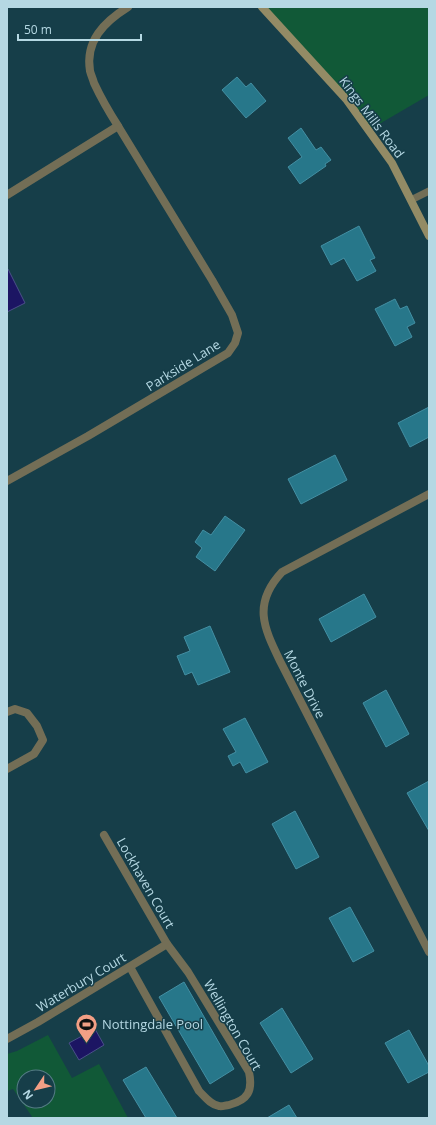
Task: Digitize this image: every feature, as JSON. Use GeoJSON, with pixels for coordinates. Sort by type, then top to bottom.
{"type":"FeatureCollection","features":[{"type":"Feature","properties":{"kind":"street","name":"Parkside Lane"},"geometry":{"type":"LineString","coordinates":[[7,481],[88,436],[228,354],[235,343],[238,333],[232,315],[101,98],[90,72],[90,51],[96,34],[115,15],[128,7]]}},
{"type":"Feature","properties":{"kind":"street","name":"Kings Mills Road"},"geometry":{"type":"LineString","coordinates":[[262,7],[346,99],[392,163],[429,236]]}},
{"type":"Feature","properties":{"kind":"street"},"geometry":{"type":"LineString","coordinates":[[7,195],[118,126]]}},
{"type":"Feature","properties":{"kind":"street","name":"Monte Drive"},"geometry":{"type":"LineString","coordinates":[[429,494],[282,572],[269,589],[265,600],[263,618],[267,634],[280,662],[429,952]]}},
{"type":"Feature","properties":{"kind":"street"},"geometry":{"type":"LineString","coordinates":[[7,712],[15,709],[27,713],[37,726],[44,740],[34,754],[7,769]]}},
{"type":"Feature","properties":{"kind":"street","name":"Lockhaven Court"},"geometry":{"type":"LineString","coordinates":[[104,835],[167,944]]}},
{"type":"Feature","properties":{"kind":"street","name":"Wellington Court"},"geometry":{"type":"LineString","coordinates":[[130,967],[199,1091],[209,1101],[220,1107],[235,1103],[247,1095],[251,1084],[249,1072],[188,972],[167,944]]}},
{"type":"Feature","properties":{"kind":"street","name":"Waterbury Court"},"geometry":{"type":"LineString","coordinates":[[7,1039],[38,1022],[167,944]]}},
{"type":"Feature","properties":{"kind":"lane"},"geometry":{"type":"LineString","coordinates":[[411,200],[429,191]]}},
{"type":"Feature","properties":{"kind":"green space"},"geometry":{"type":"Polygon","coordinates":[[[262,7],[429,7],[429,95],[369,130],[262,7]]]}},
{"type":"Feature","properties":{"kind":"green space"},"geometry":{"type":"Polygon","coordinates":[[[48,1035],[72,1078],[99,1064],[128,1118],[33,1118],[27,1109],[56,1109],[56,1069],[16,1069],[16,1093],[13,1089],[7,1091],[7,1054],[17,1051],[48,1035]]]}},
{"type":"Feature","properties":{"kind":"shaded area"},"geometry":{"type":"Polygon","coordinates":[[[8,269],[25,303],[7,312],[7,270],[8,269]]]}},
{"type":"Feature","properties":{"kind":"shaded area","name":"Nottingdale Pool"},"geometry":{"type":"Polygon","coordinates":[[[95,1029],[104,1045],[79,1060],[69,1043],[95,1029]]]}},
{"type":"Feature","properties":{"kind":"building"},"geometry":{"type":"Polygon","coordinates":[[[237,77],[246,87],[251,83],[266,101],[246,118],[222,90],[237,77]]]}},
{"type":"Feature","properties":{"kind":"building"},"geometry":{"type":"Polygon","coordinates":[[[301,128],[316,150],[321,147],[331,160],[325,164],[326,166],[300,184],[288,167],[302,157],[288,138],[301,128]]]}},
{"type":"Feature","properties":{"kind":"building"},"geometry":{"type":"Polygon","coordinates":[[[359,226],[375,258],[370,260],[376,271],[357,281],[344,258],[331,265],[321,246],[359,226]]]}},
{"type":"Feature","properties":{"kind":"building"},"geometry":{"type":"Polygon","coordinates":[[[395,299],[400,309],[407,306],[415,323],[407,327],[412,337],[395,346],[375,309],[395,299]]]}},
{"type":"Feature","properties":{"kind":"building"},"geometry":{"type":"Polygon","coordinates":[[[429,407],[429,437],[410,447],[398,423],[429,407]]]}},
{"type":"Feature","properties":{"kind":"building"},"geometry":{"type":"Polygon","coordinates":[[[335,455],[347,480],[301,504],[288,479],[335,455]]]}},
{"type":"Feature","properties":{"kind":"building"},"geometry":{"type":"Polygon","coordinates":[[[225,516],[245,530],[215,571],[196,557],[202,548],[195,542],[203,530],[211,535],[225,516]]]}},
{"type":"Feature","properties":{"kind":"building"},"geometry":{"type":"Polygon","coordinates":[[[364,594],[376,617],[331,642],[319,619],[364,594]]]}},
{"type":"Feature","properties":{"kind":"building"},"geometry":{"type":"Polygon","coordinates":[[[210,626],[230,672],[198,685],[192,672],[185,675],[177,656],[190,651],[184,637],[210,626]]]}},
{"type":"Feature","properties":{"kind":"building"},"geometry":{"type":"Polygon","coordinates":[[[386,690],[409,734],[386,747],[363,703],[386,690]]]}},
{"type":"Feature","properties":{"kind":"building"},"geometry":{"type":"Polygon","coordinates":[[[245,718],[268,762],[246,773],[240,762],[233,766],[228,756],[236,752],[223,729],[245,718]]]}},
{"type":"Feature","properties":{"kind":"building"},"geometry":{"type":"Polygon","coordinates":[[[429,781],[429,831],[407,793],[429,781]]]}},
{"type":"Feature","properties":{"kind":"building"},"geometry":{"type":"Polygon","coordinates":[[[295,811],[319,857],[296,869],[272,824],[295,811]]]}},
{"type":"Feature","properties":{"kind":"building"},"geometry":{"type":"Polygon","coordinates":[[[350,907],[374,951],[353,962],[329,918],[350,907]]]}},
{"type":"Feature","properties":{"kind":"building"},"geometry":{"type":"Polygon","coordinates":[[[184,982],[234,1069],[210,1084],[159,997],[184,982]]]}},
{"type":"Feature","properties":{"kind":"building"},"geometry":{"type":"Polygon","coordinates":[[[282,1008],[313,1059],[291,1073],[260,1023],[282,1008]]]}},
{"type":"Feature","properties":{"kind":"building"},"geometry":{"type":"Polygon","coordinates":[[[409,1030],[429,1066],[429,1072],[408,1083],[385,1043],[409,1030]]]}},
{"type":"Feature","properties":{"kind":"building"},"geometry":{"type":"Polygon","coordinates":[[[146,1067],[177,1118],[146,1118],[123,1080],[146,1067]]]}},
{"type":"Feature","properties":{"kind":"building"},"geometry":{"type":"Polygon","coordinates":[[[289,1105],[297,1118],[267,1118],[289,1105]]]}},
{"type":"Feature","properties":{"kind":"place","name":"Nottingdale Pool"},"geometry":{"type":"Point","coordinates":[87,1044]}}]}
